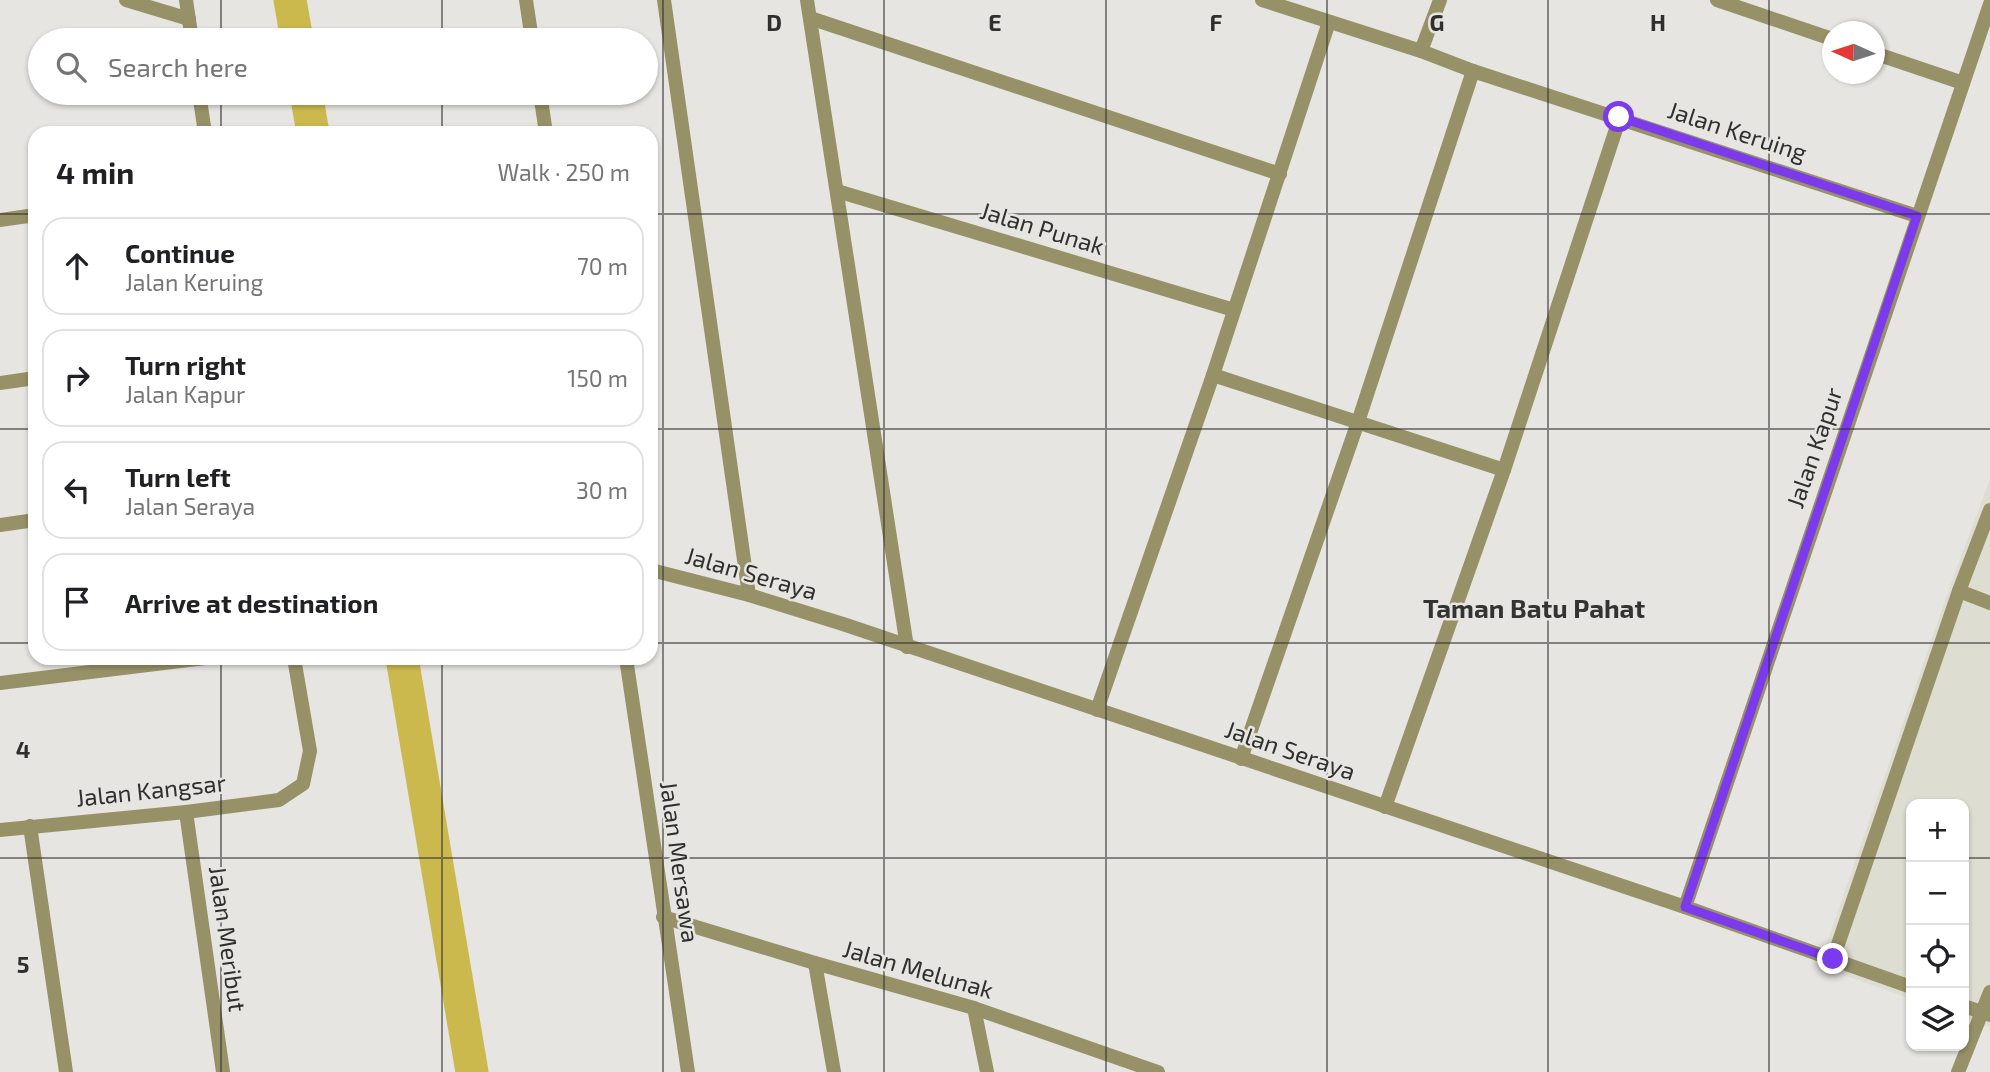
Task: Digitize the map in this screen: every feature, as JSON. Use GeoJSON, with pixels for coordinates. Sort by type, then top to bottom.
{"type":"FeatureCollection","features":[{"type":"Feature","properties":{"kind":"street"},"geometry":{"type":"LineString","coordinates":[[126,0],[189,19]]}},
{"type":"Feature","properties":{"kind":"street"},"geometry":{"type":"LineString","coordinates":[[186,0],[190,28]]}},
{"type":"Feature","properties":{"kind":"street"},"geometry":{"type":"LineString","coordinates":[[526,0],[530,28]]}},
{"type":"Feature","properties":{"kind":"street"},"geometry":{"type":"LineString","coordinates":[[664,0],[748,595]]}},
{"type":"Feature","properties":{"kind":"street"},"geometry":{"type":"LineString","coordinates":[[807,0],[906,647]]}},
{"type":"Feature","properties":{"kind":"street","name":"Jalan Keruing"},"geometry":{"type":"LineString","coordinates":[[1262,0],[1917,216]]}},
{"type":"Feature","properties":{"kind":"street"},"geometry":{"type":"LineString","coordinates":[[1421,51],[1440,0]]}},
{"type":"Feature","properties":{"kind":"street"},"geometry":{"type":"LineString","coordinates":[[1717,0],[1822,36]]}},
{"type":"Feature","properties":{"kind":"street","name":"Jalan Kapur"},"geometry":{"type":"LineString","coordinates":[[1685,907],[1990,4]]}},
{"type":"Feature","properties":{"kind":"street"},"geometry":{"type":"LineString","coordinates":[[810,18],[1280,174]]}},
{"type":"Feature","properties":{"kind":"street"},"geometry":{"type":"LineString","coordinates":[[1097,710],[1213,375],[1329,22]]}},
{"type":"Feature","properties":{"kind":"street"},"geometry":{"type":"LineString","coordinates":[[1885,57],[1963,83]]}},
{"type":"Feature","properties":{"kind":"street"},"geometry":{"type":"LineString","coordinates":[[1241,759],[1358,422],[1473,71]]}},
{"type":"Feature","properties":{"kind":"street"},"geometry":{"type":"LineString","coordinates":[[201,105],[204,126]]}},
{"type":"Feature","properties":{"kind":"street"},"geometry":{"type":"LineString","coordinates":[[542,105],[545,126]]}},
{"type":"Feature","properties":{"kind":"street"},"geometry":{"type":"LineString","coordinates":[[1385,807],[1504,470],[1619,117]]}},
{"type":"Feature","properties":{"kind":"street","name":"Jalan Punak"},"geometry":{"type":"LineString","coordinates":[[837,191],[1234,310]]}},
{"type":"Feature","properties":{"kind":"street"},"geometry":{"type":"LineString","coordinates":[[0,220],[28,216]]}},
{"type":"Feature","properties":{"kind":"street"},"geometry":{"type":"LineString","coordinates":[[1213,375],[1504,470]]}},
{"type":"Feature","properties":{"kind":"street"},"geometry":{"type":"LineString","coordinates":[[0,383],[28,378]]}},
{"type":"Feature","properties":{"kind":"street"},"geometry":{"type":"LineString","coordinates":[[1833,959],[1959,591],[1990,510]]}},
{"type":"Feature","properties":{"kind":"street"},"geometry":{"type":"LineString","coordinates":[[0,525],[28,521]]}},
{"type":"Feature","properties":{"kind":"street","name":"Jalan Seraya"},"geometry":{"type":"LineString","coordinates":[[658,572],[748,595],[843,624],[1685,907],[1906,985]]}},
{"type":"Feature","properties":{"kind":"street"},"geometry":{"type":"LineString","coordinates":[[1959,591],[1990,603]]}},
{"type":"Feature","properties":{"kind":"street"},"geometry":{"type":"LineString","coordinates":[[0,683],[148,665]]}},
{"type":"Feature","properties":{"kind":"street","name":"Jalan Kangsar"},"geometry":{"type":"LineString","coordinates":[[0,830],[279,800],[303,785],[310,751],[295,665]]}},
{"type":"Feature","properties":{"kind":"street","name":"Jalan Mersawa"},"geometry":{"type":"LineString","coordinates":[[627,665],[688,1072]]}},
{"type":"Feature","properties":{"kind":"street","name":"Jalan Meribut"},"geometry":{"type":"LineString","coordinates":[[186,811],[223,1072]]}},
{"type":"Feature","properties":{"kind":"street"},"geometry":{"type":"LineString","coordinates":[[30,826],[66,1072]]}},
{"type":"Feature","properties":{"kind":"street","name":"Jalan Melunak"},"geometry":{"type":"LineString","coordinates":[[663,917],[974,1008],[1158,1072]]}},
{"type":"Feature","properties":{"kind":"street"},"geometry":{"type":"LineString","coordinates":[[815,963],[834,1072]]}},
{"type":"Feature","properties":{"kind":"street"},"geometry":{"type":"LineString","coordinates":[[1958,1072],[1987,1014],[1990,992]]}},
{"type":"Feature","properties":{"kind":"street"},"geometry":{"type":"LineString","coordinates":[[974,1008],[987,1072]]}},
{"type":"Feature","properties":{"kind":"street"},"geometry":{"type":"LineString","coordinates":[[1969,1008],[1987,1014]]}},
{"type":"Feature","properties":{"kind":"shaded area"},"geometry":{"type":"Polygon","coordinates":[[[1990,479],[1990,1027],[1969,1020],[1969,799],[1906,799],[1906,997],[1819,966],[1990,479]]]}},
{"type":"Feature","properties":{"kind":"waterway"},"geometry":{"type":"LineString","coordinates":[[290,0],[295,28]]}},
{"type":"Feature","properties":{"kind":"waterway"},"geometry":{"type":"LineString","coordinates":[[308,105],[312,126]]}},
{"type":"Feature","properties":{"kind":"waterway"},"geometry":{"type":"LineString","coordinates":[[403,665],[472,1072]]}},
{"type":"Feature","properties":{"kind":"district","name":"Taman Batu Pahat"},"geometry":{"type":"Point","coordinates":[1534,609]}},
{"type":"Feature","properties":{"kind":"route"},"geometry":{"type":"LineString","coordinates":[[1619,117],[1917,216],[1685,907],[1833,959]]}}]}
